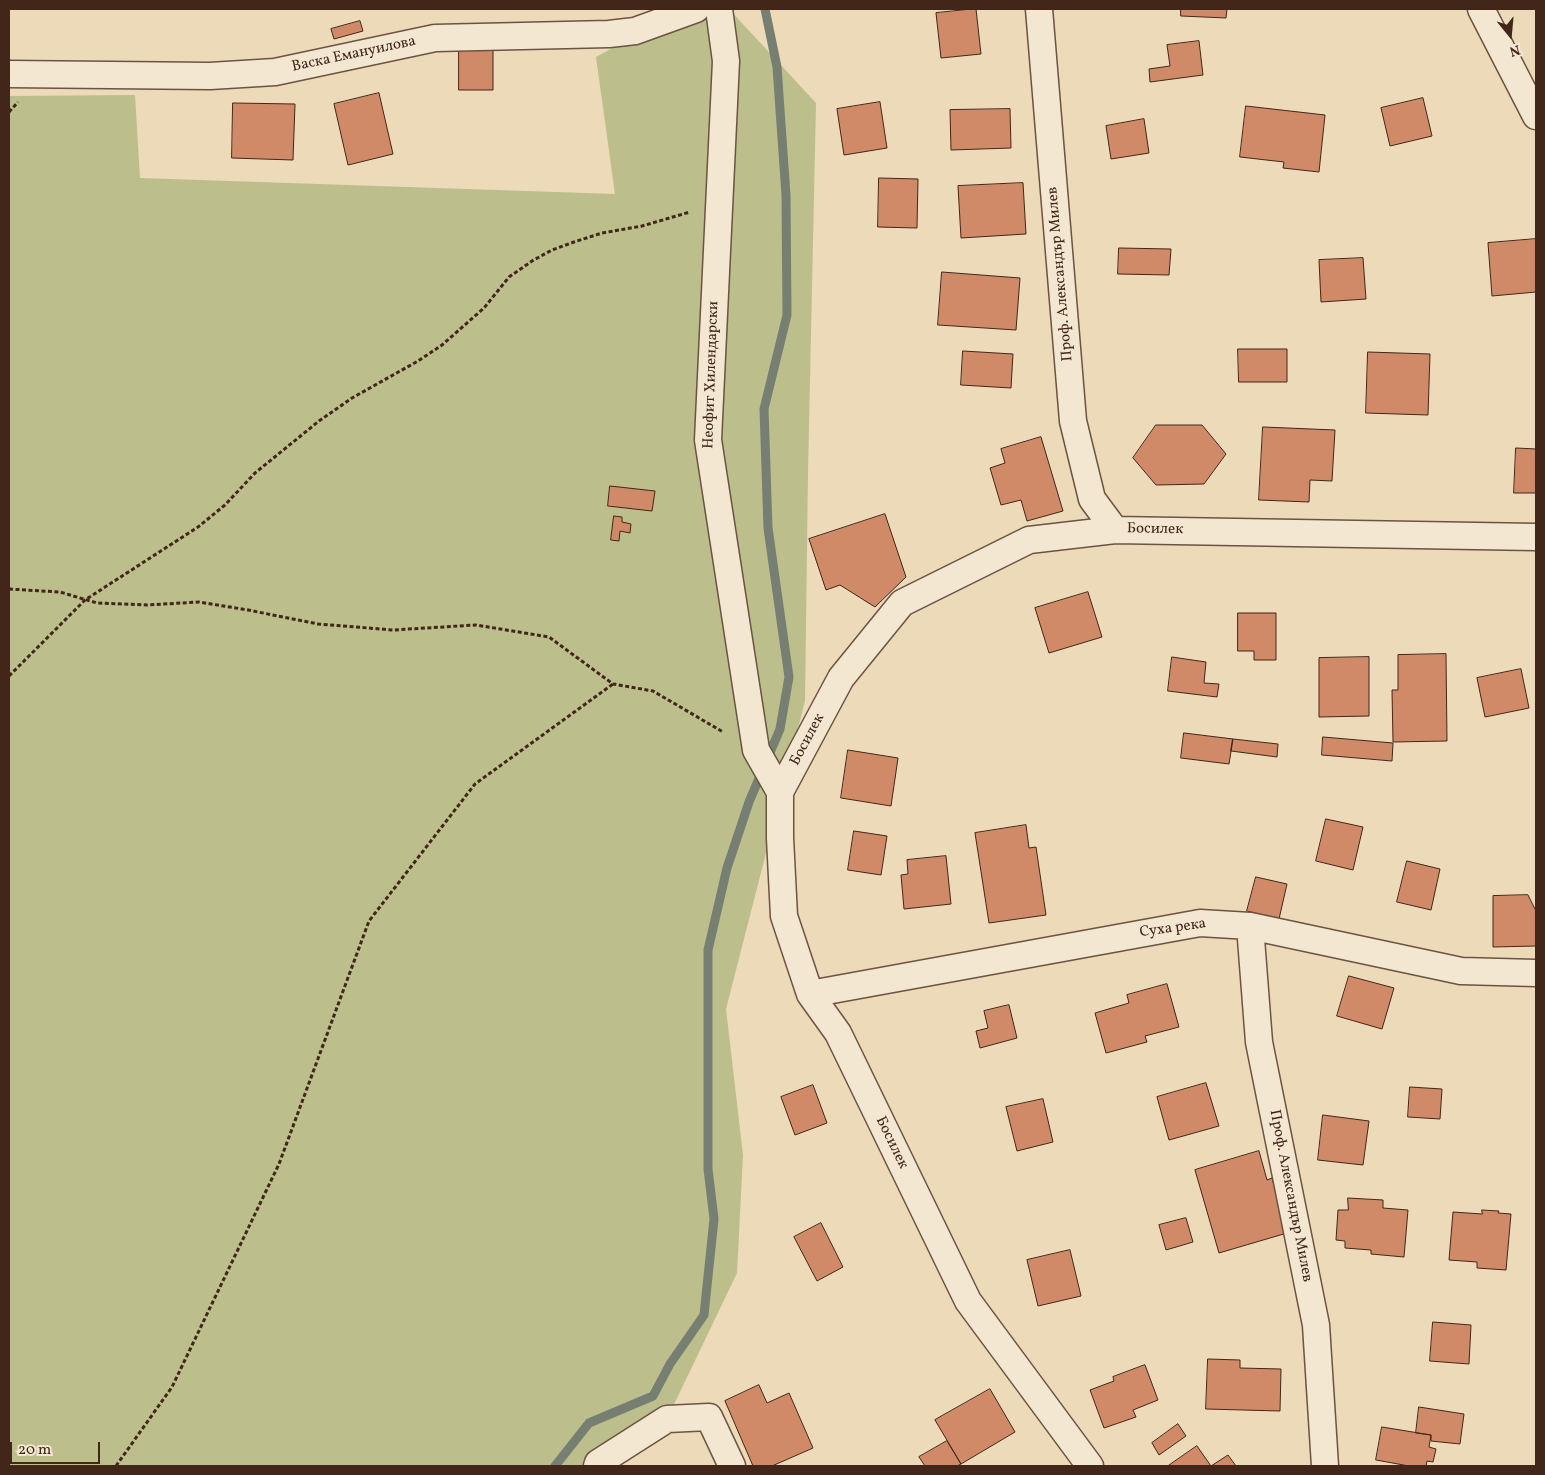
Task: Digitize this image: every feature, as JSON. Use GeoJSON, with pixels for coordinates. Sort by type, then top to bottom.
{"type":"FeatureCollection","features":[{"type":"Feature","properties":{"kind":"street","name":"Васка Емануилова"},"geometry":{"type":"LineString","coordinates":[[9,74],[210,76],[275,72],[434,38],[609,34],[635,31],[696,9]]}},
{"type":"Feature","properties":{"kind":"street","name":"Неофит Хилендарски"},"geometry":{"type":"LineString","coordinates":[[719,9],[726,61],[708,440],[756,750],[780,792]]}},
{"type":"Feature","properties":{"kind":"street","name":"Проф. Александър Милев"},"geometry":{"type":"LineString","coordinates":[[1039,9],[1073,421],[1092,500],[1115,530]]}},
{"type":"Feature","properties":{"kind":"street"},"geometry":{"type":"LineString","coordinates":[[1481,9],[1536,116]]}},
{"type":"Feature","properties":{"kind":"street","name":"Босилек"},"geometry":{"type":"LineString","coordinates":[[1090,1466],[968,1301],[838,1033],[810,994],[784,916],[780,792],[841,678],[902,603],[1029,540],[1115,530],[1536,537]]}},
{"type":"Feature","properties":{"kind":"street","name":"Суха река"},"geometry":{"type":"LineString","coordinates":[[810,994],[1200,923],[1250,926],[1461,972],[1536,974]]}},
{"type":"Feature","properties":{"kind":"street","name":"Проф. Александър Милев"},"geometry":{"type":"LineString","coordinates":[[1250,926],[1259,1042],[1316,1325],[1325,1466]]}},
{"type":"Feature","properties":{"kind":"street"},"geometry":{"type":"LineString","coordinates":[[597,1466],[598,1463],[667,1420],[708,1417],[732,1466]]}},
{"type":"Feature","properties":{"kind":"path"},"geometry":{"type":"LineString","coordinates":[[9,676],[85,600],[198,526],[225,505],[255,473],[319,420],[352,398],[418,361],[442,345],[484,308],[509,277],[532,261],[552,250],[602,233],[642,226],[719,203]]}},
{"type":"Feature","properties":{"kind":"path"},"geometry":{"type":"LineString","coordinates":[[9,589],[60,592],[97,603],[147,605],[199,602],[318,624],[393,630],[476,625],[549,637],[613,684],[653,691],[756,750]]}},
{"type":"Feature","properties":{"kind":"path"},"geometry":{"type":"LineString","coordinates":[[116,1466],[172,1387],[279,1164],[370,921],[475,784],[613,684]]}},
{"type":"Feature","properties":{"kind":"green space"},"geometry":{"type":"Polygon","coordinates":[[[684,9],[729,9],[816,103],[805,701],[726,1009],[743,1155],[737,1273],[667,1419],[597,1466],[9,1466],[9,96],[135,95],[140,178],[615,194],[596,57],[684,9]]]}},
{"type":"Feature","properties":{"kind":"building"},"geometry":{"type":"Polygon","coordinates":[[[976,9],[981,54],[941,58],[936,13],[976,9]]]}},
{"type":"Feature","properties":{"kind":"building"},"geometry":{"type":"Polygon","coordinates":[[[1181,9],[1227,9],[1226,18],[1181,16],[1181,9]]]}},
{"type":"Feature","properties":{"kind":"building"},"geometry":{"type":"Polygon","coordinates":[[[360,21],[363,31],[334,39],[331,29],[360,21]]]}},
{"type":"Feature","properties":{"kind":"building"},"geometry":{"type":"Polygon","coordinates":[[[1199,41],[1203,75],[1150,82],[1149,69],[1170,66],[1167,45],[1199,41]]]}},
{"type":"Feature","properties":{"kind":"building"},"geometry":{"type":"Polygon","coordinates":[[[459,47],[493,47],[493,90],[459,90],[459,47]]]}},
{"type":"Feature","properties":{"kind":"building"},"geometry":{"type":"Polygon","coordinates":[[[379,93],[393,154],[348,165],[334,104],[379,93]]]}},
{"type":"Feature","properties":{"kind":"building"},"geometry":{"type":"Polygon","coordinates":[[[1423,98],[1432,136],[1390,146],[1381,108],[1423,98]]]}},
{"type":"Feature","properties":{"kind":"building"},"geometry":{"type":"Polygon","coordinates":[[[880,102],[887,148],[844,155],[837,109],[880,102]]]}},
{"type":"Feature","properties":{"kind":"building"},"geometry":{"type":"Polygon","coordinates":[[[233,103],[295,104],[293,160],[232,158],[233,103]]]}},
{"type":"Feature","properties":{"kind":"building"},"geometry":{"type":"Polygon","coordinates":[[[1246,106],[1325,115],[1319,172],[1283,168],[1284,162],[1240,157],[1246,106]]]}},
{"type":"Feature","properties":{"kind":"building"},"geometry":{"type":"Polygon","coordinates":[[[1010,109],[1011,148],[951,150],[950,110],[1010,109]]]}},
{"type":"Feature","properties":{"kind":"building"},"geometry":{"type":"Polygon","coordinates":[[[1144,119],[1149,153],[1111,159],[1106,126],[1144,119]]]}},
{"type":"Feature","properties":{"kind":"building"},"geometry":{"type":"Polygon","coordinates":[[[879,178],[918,179],[917,228],[878,227],[879,178]]]}},
{"type":"Feature","properties":{"kind":"building"},"geometry":{"type":"Polygon","coordinates":[[[1023,183],[1026,234],[961,238],[958,186],[1023,183]]]}},
{"type":"Feature","properties":{"kind":"building"},"geometry":{"type":"Polygon","coordinates":[[[1536,239],[1536,292],[1492,296],[1488,243],[1536,239]]]}},
{"type":"Feature","properties":{"kind":"building"},"geometry":{"type":"Polygon","coordinates":[[[1119,248],[1171,249],[1169,275],[1118,274],[1119,248]]]}},
{"type":"Feature","properties":{"kind":"building"},"geometry":{"type":"Polygon","coordinates":[[[1363,258],[1366,299],[1321,302],[1319,260],[1363,258]]]}},
{"type":"Feature","properties":{"kind":"building"},"geometry":{"type":"Polygon","coordinates":[[[942,272],[1020,278],[1016,330],[938,325],[942,272]]]}},
{"type":"Feature","properties":{"kind":"building"},"geometry":{"type":"Polygon","coordinates":[[[1238,349],[1287,349],[1287,382],[1239,382],[1238,349]]]}},
{"type":"Feature","properties":{"kind":"building"},"geometry":{"type":"Polygon","coordinates":[[[963,351],[1013,354],[1011,388],[961,385],[963,351]]]}},
{"type":"Feature","properties":{"kind":"building"},"geometry":{"type":"Polygon","coordinates":[[[1368,352],[1430,354],[1428,415],[1366,413],[1368,352]]]}},
{"type":"Feature","properties":{"kind":"building"},"geometry":{"type":"Polygon","coordinates":[[[1156,425],[1202,425],[1226,454],[1204,484],[1156,485],[1133,458],[1156,425]]]}},
{"type":"Feature","properties":{"kind":"building"},"geometry":{"type":"Polygon","coordinates":[[[1263,427],[1335,430],[1332,481],[1310,480],[1309,502],[1259,500],[1263,427]]]}},
{"type":"Feature","properties":{"kind":"building"},"geometry":{"type":"Polygon","coordinates":[[[1041,437],[1063,511],[1027,521],[1021,500],[1001,505],[990,468],[1005,463],[1001,449],[1041,437]]]}},
{"type":"Feature","properties":{"kind":"building"},"geometry":{"type":"Polygon","coordinates":[[[1516,448],[1536,449],[1536,493],[1514,493],[1516,448]]]}},
{"type":"Feature","properties":{"kind":"building"},"geometry":{"type":"Polygon","coordinates":[[[610,486],[655,491],[652,511],[608,506],[610,486]]]}},
{"type":"Feature","properties":{"kind":"building"},"geometry":{"type":"Polygon","coordinates":[[[885,514],[906,577],[875,607],[840,585],[826,590],[809,539],[885,514]]]}},
{"type":"Feature","properties":{"kind":"building"},"geometry":{"type":"Polygon","coordinates":[[[614,516],[622,517],[622,522],[631,524],[630,533],[620,531],[619,541],[611,540],[614,516]]]}},
{"type":"Feature","properties":{"kind":"building"},"geometry":{"type":"Polygon","coordinates":[[[1088,592],[1102,637],[1049,653],[1035,608],[1088,592]]]}},
{"type":"Feature","properties":{"kind":"building"},"geometry":{"type":"Polygon","coordinates":[[[1238,613],[1276,613],[1276,660],[1254,660],[1254,651],[1238,651],[1238,613]]]}},
{"type":"Feature","properties":{"kind":"building"},"geometry":{"type":"Polygon","coordinates":[[[1446,654],[1447,741],[1393,742],[1392,690],[1398,690],[1398,655],[1446,654]]]}},
{"type":"Feature","properties":{"kind":"building"},"geometry":{"type":"Polygon","coordinates":[[[1172,657],[1206,662],[1204,683],[1219,684],[1217,697],[1168,691],[1172,657]]]}},
{"type":"Feature","properties":{"kind":"building"},"geometry":{"type":"Polygon","coordinates":[[[1369,657],[1369,716],[1319,717],[1319,658],[1369,657]]]}},
{"type":"Feature","properties":{"kind":"building"},"geometry":{"type":"Polygon","coordinates":[[[1521,669],[1529,708],[1485,717],[1477,678],[1521,669]]]}},
{"type":"Feature","properties":{"kind":"building"},"geometry":{"type":"Polygon","coordinates":[[[1184,733],[1233,739],[1229,764],[1181,758],[1184,733]]]}},
{"type":"Feature","properties":{"kind":"building"},"geometry":{"type":"Polygon","coordinates":[[[1323,737],[1393,743],[1392,761],[1322,755],[1323,737]]]}},
{"type":"Feature","properties":{"kind":"building"},"geometry":{"type":"Polygon","coordinates":[[[1233,739],[1278,744],[1277,757],[1231,751],[1233,739]]]}},
{"type":"Feature","properties":{"kind":"building"},"geometry":{"type":"Polygon","coordinates":[[[848,750],[898,758],[891,806],[841,798],[848,750]]]}},
{"type":"Feature","properties":{"kind":"building"},"geometry":{"type":"Polygon","coordinates":[[[1326,819],[1363,827],[1353,870],[1316,861],[1326,819]]]}},
{"type":"Feature","properties":{"kind":"building"},"geometry":{"type":"Polygon","coordinates":[[[1026,825],[1029,848],[1036,847],[1046,915],[989,923],[975,833],[1026,825]]]}},
{"type":"Feature","properties":{"kind":"building"},"geometry":{"type":"Polygon","coordinates":[[[854,831],[887,836],[881,875],[848,870],[854,831]]]}},
{"type":"Feature","properties":{"kind":"building"},"geometry":{"type":"Polygon","coordinates":[[[946,856],[951,904],[904,909],[901,875],[908,874],[907,860],[946,856]]]}},
{"type":"Feature","properties":{"kind":"building"},"geometry":{"type":"Polygon","coordinates":[[[1407,861],[1440,869],[1431,910],[1397,902],[1407,861]]]}},
{"type":"Feature","properties":{"kind":"building"},"geometry":{"type":"Polygon","coordinates":[[[1256,877],[1287,884],[1279,919],[1247,911],[1256,877]]]}},
{"type":"Feature","properties":{"kind":"building"},"geometry":{"type":"Polygon","coordinates":[[[1528,895],[1536,911],[1536,946],[1493,947],[1493,896],[1528,895]]]}},
{"type":"Feature","properties":{"kind":"building"},"geometry":{"type":"Polygon","coordinates":[[[1349,976],[1394,988],[1382,1029],[1337,1016],[1349,976]]]}},
{"type":"Feature","properties":{"kind":"building"},"geometry":{"type":"Polygon","coordinates":[[[1167,984],[1179,1027],[1145,1036],[1147,1042],[1106,1053],[1095,1013],[1129,1003],[1127,995],[1167,984]]]}},
{"type":"Feature","properties":{"kind":"building"},"geometry":{"type":"Polygon","coordinates":[[[1009,1005],[1017,1038],[980,1048],[976,1031],[988,1028],[984,1011],[1009,1005]]]}},
{"type":"Feature","properties":{"kind":"building"},"geometry":{"type":"Polygon","coordinates":[[[1206,1083],[1219,1126],[1169,1140],[1157,1097],[1206,1083]]]}},
{"type":"Feature","properties":{"kind":"building"},"geometry":{"type":"Polygon","coordinates":[[[813,1085],[827,1123],[795,1135],[781,1097],[813,1085]]]}},
{"type":"Feature","properties":{"kind":"building"},"geometry":{"type":"Polygon","coordinates":[[[1410,1087],[1442,1089],[1440,1119],[1408,1117],[1410,1087]]]}},
{"type":"Feature","properties":{"kind":"building"},"geometry":{"type":"Polygon","coordinates":[[[1043,1099],[1053,1142],[1017,1151],[1006,1107],[1043,1099]]]}},
{"type":"Feature","properties":{"kind":"building"},"geometry":{"type":"Polygon","coordinates":[[[1323,1115],[1369,1121],[1363,1165],[1318,1160],[1323,1115]]]}},
{"type":"Feature","properties":{"kind":"building"},"geometry":{"type":"Polygon","coordinates":[[[1259,1151],[1267,1180],[1272,1178],[1287,1233],[1219,1253],[1195,1170],[1259,1151]]]}},
{"type":"Feature","properties":{"kind":"building"},"geometry":{"type":"Polygon","coordinates":[[[1348,1198],[1383,1200],[1383,1208],[1408,1210],[1404,1257],[1371,1254],[1371,1250],[1345,1248],[1345,1241],[1336,1240],[1338,1210],[1348,1210],[1348,1198]]]}},
{"type":"Feature","properties":{"kind":"building"},"geometry":{"type":"Polygon","coordinates":[[[1482,1210],[1511,1214],[1506,1270],[1477,1268],[1477,1262],[1449,1260],[1453,1212],[1482,1214],[1482,1210]]]}},
{"type":"Feature","properties":{"kind":"building"},"geometry":{"type":"Polygon","coordinates":[[[1186,1218],[1193,1242],[1166,1250],[1159,1225],[1186,1218]]]}},
{"type":"Feature","properties":{"kind":"building"},"geometry":{"type":"Polygon","coordinates":[[[821,1223],[843,1267],[817,1281],[794,1237],[821,1223]]]}},
{"type":"Feature","properties":{"kind":"building"},"geometry":{"type":"Polygon","coordinates":[[[1070,1250],[1081,1296],[1038,1306],[1027,1260],[1070,1250]]]}},
{"type":"Feature","properties":{"kind":"building"},"geometry":{"type":"Polygon","coordinates":[[[1433,1322],[1471,1325],[1469,1364],[1430,1361],[1433,1322]]]}},
{"type":"Feature","properties":{"kind":"building"},"geometry":{"type":"Polygon","coordinates":[[[1208,1359],[1240,1360],[1240,1368],[1281,1369],[1280,1411],[1206,1409],[1208,1359]]]}},
{"type":"Feature","properties":{"kind":"building"},"geometry":{"type":"Polygon","coordinates":[[[1145,1365],[1158,1400],[1133,1410],[1136,1417],[1104,1428],[1090,1390],[1114,1381],[1113,1377],[1145,1365]]]}},
{"type":"Feature","properties":{"kind":"building"},"geometry":{"type":"Polygon","coordinates":[[[759,1385],[767,1403],[789,1393],[813,1448],[772,1466],[753,1466],[725,1401],[759,1385]]]}},
{"type":"Feature","properties":{"kind":"building"},"geometry":{"type":"Polygon","coordinates":[[[990,1389],[1015,1432],[961,1464],[935,1420],[990,1389]]]}},
{"type":"Feature","properties":{"kind":"building"},"geometry":{"type":"Polygon","coordinates":[[[1419,1407],[1464,1414],[1460,1444],[1431,1441],[1431,1435],[1416,1433],[1419,1407]]]}},
{"type":"Feature","properties":{"kind":"building"},"geometry":{"type":"Polygon","coordinates":[[[1178,1424],[1186,1436],[1159,1455],[1152,1443],[1178,1424]]]}},
{"type":"Feature","properties":{"kind":"building"},"geometry":{"type":"Polygon","coordinates":[[[1382,1427],[1431,1435],[1429,1447],[1436,1449],[1433,1462],[1427,1461],[1426,1466],[1409,1466],[1376,1460],[1382,1427]]]}},
{"type":"Feature","properties":{"kind":"building"},"geometry":{"type":"Polygon","coordinates":[[[947,1441],[961,1464],[957,1466],[925,1466],[919,1457],[947,1441]]]}},
{"type":"Feature","properties":{"kind":"building"},"geometry":{"type":"Polygon","coordinates":[[[1197,1446],[1211,1466],[1168,1466],[1197,1446]]]}},
{"type":"Feature","properties":{"kind":"building"},"geometry":{"type":"Polygon","coordinates":[[[1228,1455],[1236,1466],[1211,1466],[1228,1455]]]}},
{"type":"Feature","properties":{"kind":"waterway"},"geometry":{"type":"LineString","coordinates":[[555,1466],[589,1423],[653,1396],[670,1364],[704,1315],[714,1219],[708,1169],[708,950],[727,868],[749,802],[780,729],[789,677],[768,528],[764,409],[787,315],[786,195],[777,67],[765,9]]}}]}
